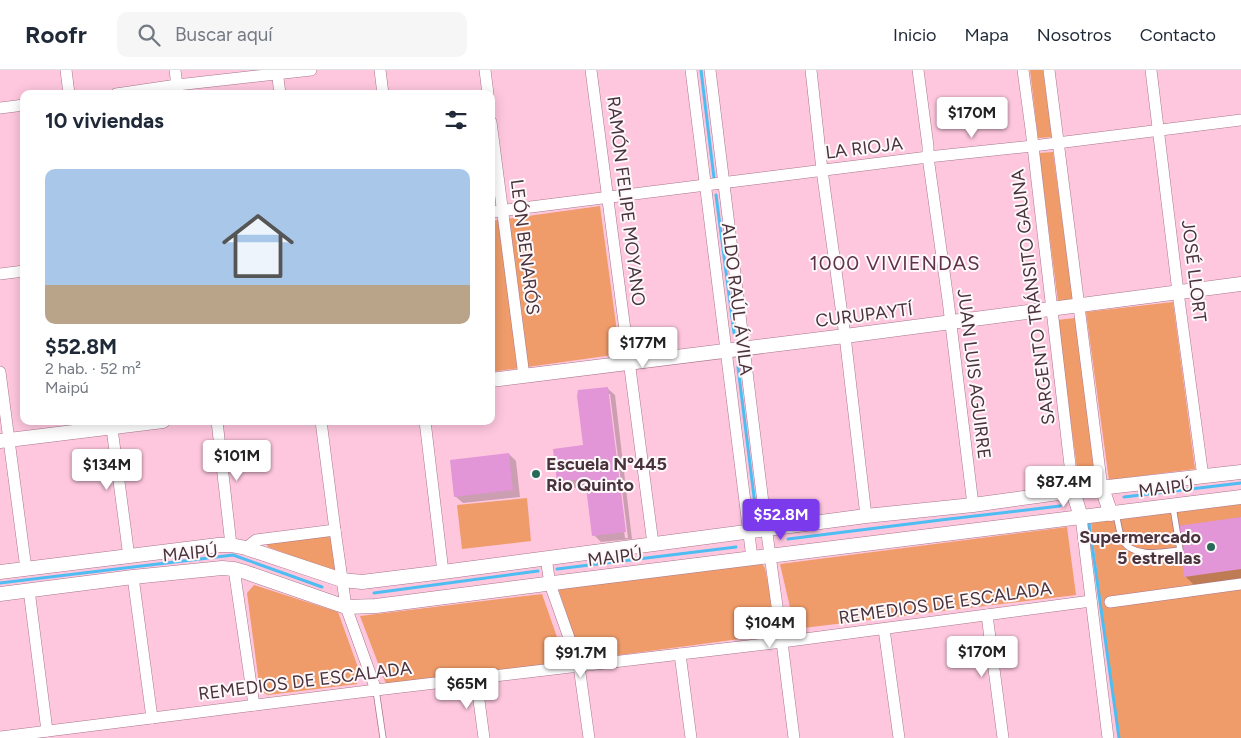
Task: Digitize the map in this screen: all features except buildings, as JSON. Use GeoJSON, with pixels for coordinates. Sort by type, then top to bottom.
{"type":"FeatureCollection","features":[{"type":"Feature","properties":{"kind":"street"},"geometry":{"type":"LineString","coordinates":[[66,70],[68,90]]}},
{"type":"Feature","properties":{"kind":"street"},"geometry":{"type":"LineString","coordinates":[[175,70],[177,90],[278,72],[311,70]]}},
{"type":"Feature","properties":{"kind":"street"},"geometry":{"type":"LineString","coordinates":[[380,70],[382,90]]}},
{"type":"Feature","properties":{"kind":"street"},"geometry":{"type":"LineString","coordinates":[[485,70],[488,90]]}},
{"type":"Feature","properties":{"kind":"street","name":"RAMÓN FELIPE MOYANO"},"geometry":{"type":"LineString","coordinates":[[591,70],[653,544]]}},
{"type":"Feature","properties":{"kind":"street","name":"ALDO RAÚL ÁVILA"},"geometry":{"type":"LineString","coordinates":[[691,70],[752,558]]}},
{"type":"Feature","properties":{"kind":"street","name":"ALDO RAÚL ÁVILA"},"geometry":{"type":"LineString","coordinates":[[710,70],[770,556]]}},
{"type":"Feature","properties":{"kind":"street"},"geometry":{"type":"LineString","coordinates":[[810,70],[845,336],[866,516]]}},
{"type":"Feature","properties":{"kind":"street","name":"JUAN LUIS AGUIRRE"},"geometry":{"type":"LineString","coordinates":[[918,70],[973,505]]}},
{"type":"Feature","properties":{"kind":"street","name":"SARGENTO TRÁNSITO GAUNA"},"geometry":{"type":"LineString","coordinates":[[1023,70],[1073,491]]}},
{"type":"Feature","properties":{"kind":"street"},"geometry":{"type":"LineString","coordinates":[[1049,70],[1102,488],[1113,514]]}},
{"type":"Feature","properties":{"kind":"street","name":"JOSÉ LLORT"},"geometry":{"type":"LineString","coordinates":[[1151,70],[1203,476]]}},
{"type":"Feature","properties":{"kind":"street"},"geometry":{"type":"LineString","coordinates":[[278,72],[280,90]]}},
{"type":"Feature","properties":{"kind":"street"},"geometry":{"type":"LineString","coordinates":[[0,108],[20,106]]}},
{"type":"Feature","properties":{"kind":"street","name":"LA RIOJA"},"geometry":{"type":"LineString","coordinates":[[497,211],[1241,120]]}},
{"type":"Feature","properties":{"kind":"street","name":"LEÓN BENARÓS"},"geometry":{"type":"LineString","coordinates":[[495,181],[497,211],[524,376]]}},
{"type":"Feature","properties":{"kind":"street"},"geometry":{"type":"LineString","coordinates":[[0,274],[20,272]]}},
{"type":"Feature","properties":{"kind":"street","name":"CURUPAYTÍ"},"geometry":{"type":"LineString","coordinates":[[495,380],[1241,284]]}},
{"type":"Feature","properties":{"kind":"street"},"geometry":{"type":"LineString","coordinates":[[0,372],[5,441],[26,569]]}},
{"type":"Feature","properties":{"kind":"street"},"geometry":{"type":"LineString","coordinates":[[5,441],[106,425]]}},
{"type":"Feature","properties":{"kind":"street"},"geometry":{"type":"LineString","coordinates":[[112,425],[129,557]]}},
{"type":"Feature","properties":{"kind":"street"},"geometry":{"type":"LineString","coordinates":[[217,425],[231,545]]}},
{"type":"Feature","properties":{"kind":"street"},"geometry":{"type":"LineString","coordinates":[[322,425],[346,607],[376,690]]}},
{"type":"Feature","properties":{"kind":"street"},"geometry":{"type":"LineString","coordinates":[[425,425],[443,572]]}},
{"type":"Feature","properties":{"kind":"street","name":"MAIPÚ"},"geometry":{"type":"LineString","coordinates":[[0,572],[218,545],[231,545],[246,548],[342,580],[362,582],[866,516],[973,505],[1073,491],[1241,472]]}},
{"type":"Feature","properties":{"kind":"street"},"geometry":{"type":"LineString","coordinates":[[1073,491],[1082,517],[1108,738]]}},
{"type":"Feature","properties":{"kind":"street","name":"MAIPÚ"},"geometry":{"type":"LineString","coordinates":[[0,594],[222,568],[234,569],[346,607],[376,606],[1241,498]]}},
{"type":"Feature","properties":{"kind":"street"},"geometry":{"type":"LineString","coordinates":[[246,548],[256,540],[335,530]]}},
{"type":"Feature","properties":{"kind":"street"},"geometry":{"type":"LineString","coordinates":[[770,556],[794,738]]}},
{"type":"Feature","properties":{"kind":"street"},"geometry":{"type":"LineString","coordinates":[[546,558],[550,584],[579,666],[589,738]]}},
{"type":"Feature","properties":{"kind":"street"},"geometry":{"type":"LineString","coordinates":[[234,569],[254,705]]}},
{"type":"Feature","properties":{"kind":"street"},"geometry":{"type":"LineString","coordinates":[[133,577],[152,718]]}},
{"type":"Feature","properties":{"kind":"street"},"geometry":{"type":"LineString","coordinates":[[1110,602],[1241,584]]}},
{"type":"Feature","properties":{"kind":"street"},"geometry":{"type":"LineString","coordinates":[[29,590],[47,731]]}},
{"type":"Feature","properties":{"kind":"street","name":"REMEDIOS DE ESCALADA"},"geometry":{"type":"LineString","coordinates":[[0,737],[782,642],[1091,601]]}},
{"type":"Feature","properties":{"kind":"street"},"geometry":{"type":"LineString","coordinates":[[987,615],[1003,738]]}},
{"type":"Feature","properties":{"kind":"street"},"geometry":{"type":"LineString","coordinates":[[884,629],[900,738]]}},
{"type":"Feature","properties":{"kind":"street"},"geometry":{"type":"LineString","coordinates":[[680,654],[691,738]]}},
{"type":"Feature","properties":{"kind":"street"},"geometry":{"type":"LineString","coordinates":[[476,678],[484,738]]}},
{"type":"Feature","properties":{"kind":"lane"},"geometry":{"type":"LineString","coordinates":[[1113,514],[1122,540],[1128,547],[1155,553],[1180,550],[1172,506]]}},
{"type":"Feature","properties":{"kind":"lane"},"geometry":{"type":"LineString","coordinates":[[376,690],[383,738]]}},
{"type":"Feature","properties":{"kind":"shaded area"},"geometry":{"type":"Polygon","coordinates":[[[1030,70],[1043,70],[1052,137],[1038,138],[1030,70]]]}},
{"type":"Feature","properties":{"kind":"shaded area"},"geometry":{"type":"Polygon","coordinates":[[[1053,152],[1073,300],[1058,302],[1039,153],[1053,152]]]}},
{"type":"Feature","properties":{"kind":"shaded area"},"geometry":{"type":"Polygon","coordinates":[[[600,206],[620,354],[495,371],[495,220],[600,206]]]}},
{"type":"Feature","properties":{"kind":"shaded area"},"geometry":{"type":"Polygon","coordinates":[[[1173,302],[1195,469],[1109,480],[1086,312],[1173,302]]]}},
{"type":"Feature","properties":{"kind":"shaded area"},"geometry":{"type":"Polygon","coordinates":[[[1075,318],[1096,479],[1079,483],[1057,320],[1075,318]]]}},
{"type":"Feature","properties":{"kind":"shaded area"},"geometry":{"type":"Polygon","coordinates":[[[527,498],[531,541],[462,549],[457,505],[527,498]]]}},
{"type":"Feature","properties":{"kind":"shaded area"},"geometry":{"type":"Polygon","coordinates":[[[1241,504],[1241,738],[1118,738],[1091,523],[1241,504]]]}},
{"type":"Feature","properties":{"kind":"shaded area"},"geometry":{"type":"Polygon","coordinates":[[[1067,527],[1076,595],[795,629],[780,564],[1067,527]]]}},
{"type":"Feature","properties":{"kind":"shaded area"},"geometry":{"type":"Polygon","coordinates":[[[330,535],[336,572],[268,547],[266,543],[330,535]]]}},
{"type":"Feature","properties":{"kind":"shaded area"},"geometry":{"type":"Polygon","coordinates":[[[757,563],[762,564],[765,568],[778,634],[582,660],[558,588],[757,563]]]}},
{"type":"Feature","properties":{"kind":"shaded area"},"geometry":{"type":"Polygon","coordinates":[[[254,585],[338,612],[360,673],[357,684],[268,695],[260,691],[247,593],[254,585]]]}},
{"type":"Feature","properties":{"kind":"shaded area"},"geometry":{"type":"Polygon","coordinates":[[[542,594],[566,663],[386,684],[360,616],[542,594]]]}},
{"type":"Feature","properties":{"kind":"waterway"},"geometry":{"type":"LineString","coordinates":[[701,70],[714,178]]}},
{"type":"Feature","properties":{"kind":"waterway"},"geometry":{"type":"LineString","coordinates":[[716,195],[734,333]]}},
{"type":"Feature","properties":{"kind":"waterway"},"geometry":{"type":"LineString","coordinates":[[738,367],[756,513]]}},
{"type":"Feature","properties":{"kind":"waterway"},"geometry":{"type":"LineString","coordinates":[[1124,497],[1241,483]]}},
{"type":"Feature","properties":{"kind":"waterway"},"geometry":{"type":"LineString","coordinates":[[788,539],[1060,506]]}},
{"type":"Feature","properties":{"kind":"waterway"},"geometry":{"type":"LineString","coordinates":[[1089,523],[1119,738]]}},
{"type":"Feature","properties":{"kind":"waterway"},"geometry":{"type":"LineString","coordinates":[[557,569],[736,547]]}},
{"type":"Feature","properties":{"kind":"waterway"},"geometry":{"type":"LineString","coordinates":[[0,583],[233,555],[322,587]]}},
{"type":"Feature","properties":{"kind":"waterway"},"geometry":{"type":"LineString","coordinates":[[374,593],[538,571]]}},
{"type":"Feature","properties":{"kind":"place","name":"Escuela Nº445 Rio Quinto"},"geometry":{"type":"Point","coordinates":[536,474]}},
{"type":"Feature","properties":{"kind":"place","name":"Supermercado 5 estrellas"},"geometry":{"type":"Point","coordinates":[1211,547]}},
{"type":"Feature","properties":{"kind":"district","name":"1000 VIVIENDAS"},"geometry":{"type":"Point","coordinates":[895,263]}}]}
